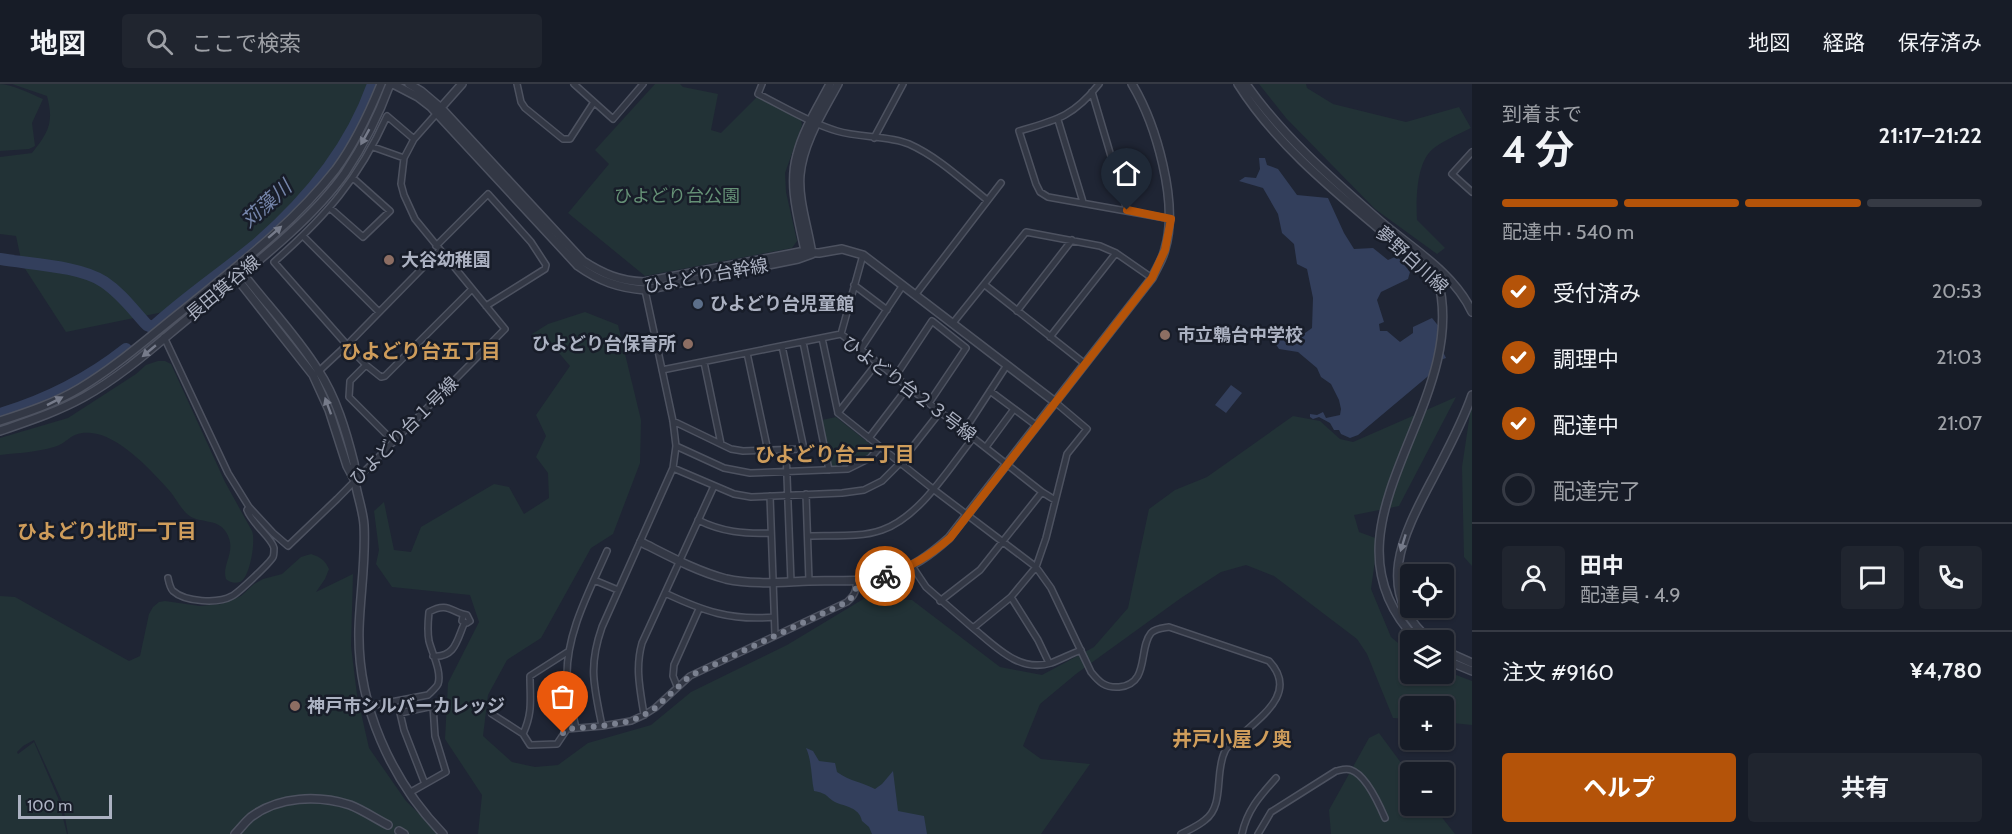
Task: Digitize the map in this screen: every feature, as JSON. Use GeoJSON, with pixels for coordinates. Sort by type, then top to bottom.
{"type":"FeatureCollection","features":[{"type":"Feature","properties":{"kind":"street","name":"長田箕谷線"},"geometry":{"type":"LineString","coordinates":[[0,421],[47,405],[80,388],[109,369],[234,268],[302,208],[337,167],[368,113],[381,84]]}},
{"type":"Feature","properties":{"kind":"street","name":"長田箕谷線"},"geometry":{"type":"LineString","coordinates":[[0,431],[49,415],[85,397],[115,378],[309,215],[345,173],[392,84]]}},
{"type":"Feature","properties":{"kind":"street","name":"ひよどり台幹線"},"geometry":{"type":"LineString","coordinates":[[392,84],[439,111],[583,261],[608,276],[628,281],[656,281],[808,254]]}},
{"type":"Feature","properties":{"kind":"street","name":"ひよどり台幹線"},"geometry":{"type":"LineString","coordinates":[[409,84],[421,91],[578,266],[606,283],[627,289],[645,290],[808,254]]}},
{"type":"Feature","properties":{"kind":"street","name":"ひよどり台１号線"},"geometry":{"type":"LineString","coordinates":[[164,337],[228,473],[249,507],[288,546],[505,329],[415,219],[407,205],[401,184],[404,158],[414,139],[462,84]]}},
{"type":"Feature","properties":{"kind":"street"},"geometry":{"type":"LineString","coordinates":[[517,84],[521,102],[525,108],[567,140],[570,139],[594,102]]}},
{"type":"Feature","properties":{"kind":"street"},"geometry":{"type":"LineString","coordinates":[[574,84],[613,119],[642,84]]}},
{"type":"Feature","properties":{"kind":"street"},"geometry":{"type":"LineString","coordinates":[[762,84],[758,94],[814,122],[838,132],[905,143],[929,154],[987,200]]}},
{"type":"Feature","properties":{"kind":"street"},"geometry":{"type":"LineString","coordinates":[[830,84],[814,122],[800,175],[808,254],[842,249],[863,255],[1087,429],[1067,454],[1046,538],[1036,567],[1011,597],[974,628]]}},
{"type":"Feature","properties":{"kind":"street"},"geometry":{"type":"LineString","coordinates":[[814,122],[838,84]]}},
{"type":"Feature","properties":{"kind":"street"},"geometry":{"type":"LineString","coordinates":[[874,138],[903,84]]}},
{"type":"Feature","properties":{"kind":"street"},"geometry":{"type":"LineString","coordinates":[[1099,84],[1074,110],[1058,120],[1019,131],[1040,192],[1048,196],[1171,219]]}},
{"type":"Feature","properties":{"kind":"street"},"geometry":{"type":"LineString","coordinates":[[641,542],[706,573],[729,579],[773,583],[856,580],[885,576],[928,557],[950,538],[1152,278],[1165,250],[1171,219],[1168,188],[1155,140],[1139,96],[1132,84]]}},
{"type":"Feature","properties":{"kind":"street","name":"夢野白川線"},"geometry":{"type":"LineString","coordinates":[[1238,84],[1263,118],[1305,162],[1353,207],[1422,265],[1448,291]]}},
{"type":"Feature","properties":{"kind":"street","name":"夢野白川線"},"geometry":{"type":"LineString","coordinates":[[1246,84],[1270,115],[1309,156],[1368,211],[1454,285],[1472,312]]}},
{"type":"Feature","properties":{"kind":"street"},"geometry":{"type":"LineString","coordinates":[[1092,92],[1127,210]]}},
{"type":"Feature","properties":{"kind":"street"},"geometry":{"type":"LineString","coordinates":[[414,139],[387,116],[373,147],[354,178],[330,208],[274,262],[347,345],[378,376],[385,376],[472,289]]}},
{"type":"Feature","properties":{"kind":"street"},"geometry":{"type":"LineString","coordinates":[[1058,120],[1083,202]]}},
{"type":"Feature","properties":{"kind":"street"},"geometry":{"type":"LineString","coordinates":[[373,147],[404,158]]}},
{"type":"Feature","properties":{"kind":"street"},"geometry":{"type":"LineString","coordinates":[[1472,152],[1452,174],[1472,192]]}},
{"type":"Feature","properties":{"kind":"street"},"geometry":{"type":"LineString","coordinates":[[330,208],[363,237],[390,211],[354,178]]}},
{"type":"Feature","properties":{"kind":"street"},"geometry":{"type":"LineString","coordinates":[[916,294],[1001,183]]}},
{"type":"Feature","properties":{"kind":"street"},"geometry":{"type":"LineString","coordinates":[[316,373],[379,312],[488,194],[531,242],[546,265],[545,269],[486,306]]}},
{"type":"Feature","properties":{"kind":"street"},"geometry":{"type":"LineString","coordinates":[[953,323],[1026,232],[1100,246],[1152,278]]}},
{"type":"Feature","properties":{"kind":"street"},"geometry":{"type":"LineString","coordinates":[[303,236],[379,312]]}},
{"type":"Feature","properties":{"kind":"street"},"geometry":{"type":"LineString","coordinates":[[1017,311],[1072,240]]}},
{"type":"Feature","properties":{"kind":"street"},"geometry":{"type":"LineString","coordinates":[[1050,337],[1116,254]]}},
{"type":"Feature","properties":{"kind":"street"},"geometry":{"type":"LineString","coordinates":[[841,334],[863,255]]}},
{"type":"Feature","properties":{"kind":"street"},"geometry":{"type":"LineString","coordinates":[[234,268],[316,373],[347,466],[355,481],[364,523],[360,650],[369,706],[389,760],[409,793],[443,834]]}},
{"type":"Feature","properties":{"kind":"street"},"geometry":{"type":"LineString","coordinates":[[854,285],[887,310]]}},
{"type":"Feature","properties":{"kind":"street"},"geometry":{"type":"LineString","coordinates":[[860,350],[903,285]]}},
{"type":"Feature","properties":{"kind":"street"},"geometry":{"type":"LineString","coordinates":[[985,285],[1085,364]]}},
{"type":"Feature","properties":{"kind":"street"},"geometry":{"type":"LineString","coordinates":[[602,726],[593,680],[594,649],[673,468],[676,446],[673,421],[645,290]]}},
{"type":"Feature","properties":{"kind":"street"},"geometry":{"type":"LineString","coordinates":[[895,377],[932,321],[966,348],[929,403]]}},
{"type":"Feature","properties":{"kind":"street","name":"ひよどり台２３号線"},"geometry":{"type":"LineString","coordinates":[[662,370],[841,334],[1055,500]]}},
{"type":"Feature","properties":{"kind":"street"},"geometry":{"type":"LineString","coordinates":[[822,338],[838,413],[1036,567],[1051,588],[1091,672],[1099,683],[1111,687],[1123,686],[1134,680],[1141,669],[1147,641],[1152,633],[1160,628],[1169,627],[1269,661],[1278,670],[1281,685],[1279,696],[1226,749],[1218,773],[1218,798],[1214,809],[1206,819],[1181,834]]}},
{"type":"Feature","properties":{"kind":"street"},"geometry":{"type":"LineString","coordinates":[[803,342],[829,470]]}},
{"type":"Feature","properties":{"kind":"street"},"geometry":{"type":"LineString","coordinates":[[673,421],[743,452],[804,448],[782,346]]}},
{"type":"Feature","properties":{"kind":"street"},"geometry":{"type":"LineString","coordinates":[[747,353],[768,451]]}},
{"type":"Feature","properties":{"kind":"street"},"geometry":{"type":"LineString","coordinates":[[704,362],[721,444]]}},
{"type":"Feature","properties":{"kind":"street"},"geometry":{"type":"LineString","coordinates":[[838,413],[877,363]]}},
{"type":"Feature","properties":{"kind":"street"},"geometry":{"type":"LineString","coordinates":[[366,365],[350,381],[349,397],[393,441]]}},
{"type":"Feature","properties":{"kind":"street"},"geometry":{"type":"LineString","coordinates":[[964,431],[1007,365]]}},
{"type":"Feature","properties":{"kind":"street"},"geometry":{"type":"LineString","coordinates":[[869,438],[908,387]]}},
{"type":"Feature","properties":{"kind":"street"},"geometry":{"type":"LineString","coordinates":[[990,391],[1037,426]]}},
{"type":"Feature","properties":{"kind":"street"},"geometry":{"type":"LineString","coordinates":[[1408,510],[1469,393]]}},
{"type":"Feature","properties":{"kind":"street"},"geometry":{"type":"LineString","coordinates":[[1420,630],[1404,606],[1398,583],[1398,558],[1407,528],[1452,442],[1469,393]]}},
{"type":"Feature","properties":{"kind":"street"},"geometry":{"type":"LineString","coordinates":[[986,447],[1014,409]]}},
{"type":"Feature","properties":{"kind":"street"},"geometry":{"type":"LineString","coordinates":[[673,468],[734,494],[751,497],[864,490],[882,481],[900,463],[940,412]]}},
{"type":"Feature","properties":{"kind":"street"},"geometry":{"type":"LineString","coordinates":[[808,536],[881,531],[898,523],[915,510],[973,438]]}},
{"type":"Feature","properties":{"kind":"street"},"geometry":{"type":"LineString","coordinates":[[676,446],[724,468],[735,472],[750,473],[848,469],[870,458],[880,447]]}},
{"type":"Feature","properties":{"kind":"street"},"geometry":{"type":"LineString","coordinates":[[786,450],[791,582]]}},
{"type":"Feature","properties":{"kind":"street"},"geometry":{"type":"LineString","coordinates":[[644,715],[637,674],[642,643],[714,486]]}},
{"type":"Feature","properties":{"kind":"street"},"geometry":{"type":"LineString","coordinates":[[940,601],[980,570],[1042,492]]}},
{"type":"Feature","properties":{"kind":"street"},"geometry":{"type":"LineString","coordinates":[[806,494],[809,581]]}},
{"type":"Feature","properties":{"kind":"street"},"geometry":{"type":"LineString","coordinates":[[770,496],[775,635]]}},
{"type":"Feature","properties":{"kind":"street"},"geometry":{"type":"LineString","coordinates":[[168,578],[173,591],[179,595],[202,601],[224,599],[240,590],[273,556],[272,543],[249,516],[247,510],[249,507]]}},
{"type":"Feature","properties":{"kind":"street"},"geometry":{"type":"LineString","coordinates":[[698,520],[713,528],[729,532],[771,533]]}},
{"type":"Feature","properties":{"kind":"street"},"geometry":{"type":"LineString","coordinates":[[576,728],[567,675],[569,651],[572,634],[607,551]]}},
{"type":"Feature","properties":{"kind":"street"},"geometry":{"type":"LineString","coordinates":[[1389,560],[1389,583],[1395,606],[1409,630]]}},
{"type":"Feature","properties":{"kind":"street"},"geometry":{"type":"LineString","coordinates":[[912,566],[926,587],[940,601],[1005,654],[1019,662],[1034,665],[1049,663],[1081,650]]}},
{"type":"Feature","properties":{"kind":"street"},"geometry":{"type":"LineString","coordinates":[[594,580],[618,590]]}},
{"type":"Feature","properties":{"kind":"street"},"geometry":{"type":"LineString","coordinates":[[492,714],[523,734],[530,745],[557,744],[567,729],[631,721],[655,708],[690,676],[847,602],[856,590],[856,580]]}},
{"type":"Feature","properties":{"kind":"street"},"geometry":{"type":"LineString","coordinates":[[665,594],[699,609],[728,616],[755,619],[774,617]]}},
{"type":"Feature","properties":{"kind":"street"},"geometry":{"type":"LineString","coordinates":[[1011,597],[1038,639],[1049,663]]}},
{"type":"Feature","properties":{"kind":"street"},"geometry":{"type":"LineString","coordinates":[[369,706],[428,695],[438,684],[438,672],[434,656],[428,630],[429,612],[446,608],[467,615],[470,621],[464,624],[449,654],[444,657],[434,656]]}},
{"type":"Feature","properties":{"kind":"street"},"geometry":{"type":"LineString","coordinates":[[677,686],[673,676],[674,665],[699,609]]}},
{"type":"Feature","properties":{"kind":"street"},"geometry":{"type":"LineString","coordinates":[[523,734],[531,713],[530,676],[569,651]]}},
{"type":"Feature","properties":{"kind":"street"},"geometry":{"type":"LineString","coordinates":[[1454,655],[1472,663]]}},
{"type":"Feature","properties":{"kind":"street"},"geometry":{"type":"LineString","coordinates":[[1454,664],[1472,671]]}},
{"type":"Feature","properties":{"kind":"street"},"geometry":{"type":"LineString","coordinates":[[409,793],[425,784],[446,772],[435,736],[433,706],[400,713],[404,730],[425,784]]}},
{"type":"Feature","properties":{"kind":"street"},"geometry":{"type":"LineString","coordinates":[[1258,834],[1271,812],[1336,771],[1348,769],[1358,773],[1376,798],[1385,818]]}},
{"type":"Feature","properties":{"kind":"street"},"geometry":{"type":"LineString","coordinates":[[1242,834],[1246,818],[1254,802],[1276,778]]}},
{"type":"Feature","properties":{"kind":"street"},"geometry":{"type":"LineString","coordinates":[[235,834],[250,818],[263,809],[283,802],[305,799],[320,799],[353,806],[388,825]]}},
{"type":"Feature","properties":{"kind":"green space"},"geometry":{"type":"Polygon","coordinates":[[[0,84],[16,87],[43,99],[32,123],[35,146],[29,149],[0,151],[0,84]]]}},
{"type":"Feature","properties":{"kind":"green space"},"geometry":{"type":"Polygon","coordinates":[[[12,84],[371,84],[363,113],[317,185],[249,265],[207,303],[66,332],[22,264],[16,236],[0,234],[0,157],[32,153],[46,133],[50,120],[47,96],[12,84]]]}},
{"type":"Feature","properties":{"kind":"green space","name":"ひよどり台公園"},"geometry":{"type":"Polygon","coordinates":[[[655,84],[680,84],[683,87],[718,94],[711,130],[721,133],[757,97],[801,119],[802,125],[785,173],[786,192],[797,241],[792,248],[645,276],[568,213],[609,164],[595,150],[655,84]]]}},
{"type":"Feature","properties":{"kind":"green space"},"geometry":{"type":"Polygon","coordinates":[[[1259,84],[1306,84],[1307,88],[1333,104],[1406,122],[1459,107],[1471,128],[1443,142],[1428,154],[1418,181],[1417,220],[1445,248],[1437,254],[1375,209],[1286,118],[1259,84]]]}},
{"type":"Feature","properties":{"kind":"green space"},"geometry":{"type":"Polygon","coordinates":[[[585,312],[618,325],[641,420],[640,463],[613,534],[591,548],[541,638],[507,660],[488,695],[483,736],[512,762],[535,767],[558,765],[588,743],[651,725],[691,692],[787,645],[865,598],[912,600],[1000,667],[1042,675],[1094,647],[1128,608],[1149,509],[1175,490],[1207,477],[1293,416],[1320,421],[1340,439],[1353,442],[1456,397],[1399,506],[1354,515],[1359,532],[1378,539],[1371,589],[1391,637],[1400,645],[1400,684],[1454,684],[1454,674],[1472,681],[1472,725],[1454,723],[1454,696],[1400,696],[1400,718],[1393,718],[1367,654],[1357,639],[1274,576],[1246,565],[1221,572],[1181,598],[1076,674],[1040,704],[1023,746],[1041,759],[1090,764],[1041,834],[478,834],[482,795],[445,739],[448,683],[479,622],[470,595],[392,587],[376,564],[379,550],[374,511],[384,502],[394,550],[411,552],[421,527],[494,484],[509,487],[524,514],[549,498],[548,473],[536,457],[546,436],[536,415],[570,366],[553,346],[539,347],[532,334],[548,324],[585,312]]]}},
{"type":"Feature","properties":{"kind":"green space"},"geometry":{"type":"Polygon","coordinates":[[[158,361],[171,364],[225,482],[252,531],[251,558],[247,574],[240,582],[236,583],[226,579],[230,545],[222,527],[191,517],[151,471],[112,440],[101,435],[84,433],[74,435],[54,447],[0,455],[0,438],[68,418],[136,374],[146,365],[158,361]]]}},
{"type":"Feature","properties":{"kind":"green space"},"geometry":{"type":"Polygon","coordinates":[[[1472,400],[1472,566],[1464,557],[1462,467],[1472,400]]]}},
{"type":"Feature","properties":{"kind":"green space"},"geometry":{"type":"Polygon","coordinates":[[[836,417],[875,448],[855,462],[831,468],[822,420],[836,417]]]}},
{"type":"Feature","properties":{"kind":"green space"},"geometry":{"type":"Polygon","coordinates":[[[311,554],[322,559],[329,569],[316,592],[353,574],[351,646],[357,695],[369,748],[406,801],[440,834],[68,834],[62,801],[34,740],[17,752],[18,754],[34,742],[58,798],[67,834],[0,834],[0,596],[15,597],[129,661],[140,656],[149,614],[159,602],[200,606],[221,604],[241,596],[263,579],[282,574],[301,557],[311,554]]]}},
{"type":"Feature","properties":{"kind":"green space"},"geometry":{"type":"Polygon","coordinates":[[[1379,733],[1400,762],[1400,816],[1441,816],[1455,834],[1331,834],[1329,810],[1369,738],[1379,733]]]}},
{"type":"Feature","properties":{"kind":"water"},"geometry":{"type":"Polygon","coordinates":[[[1259,158],[1265,158],[1267,165],[1278,169],[1297,195],[1328,198],[1354,249],[1373,248],[1388,260],[1397,256],[1410,272],[1408,279],[1381,292],[1377,300],[1384,322],[1379,324],[1380,331],[1387,331],[1400,342],[1413,333],[1413,327],[1432,318],[1445,336],[1445,345],[1442,350],[1446,358],[1440,360],[1433,372],[1358,435],[1350,438],[1341,434],[1339,430],[1334,430],[1330,423],[1319,417],[1313,419],[1310,417],[1310,414],[1317,415],[1323,412],[1326,418],[1340,415],[1339,400],[1331,384],[1321,377],[1317,368],[1298,352],[1279,349],[1275,343],[1276,337],[1305,333],[1312,328],[1313,298],[1307,269],[1297,264],[1294,244],[1282,233],[1278,214],[1263,188],[1239,181],[1245,177],[1256,178],[1260,169],[1259,158]]]}},
{"type":"Feature","properties":{"kind":"water"},"geometry":{"type":"Polygon","coordinates":[[[1231,385],[1242,393],[1226,413],[1215,405],[1231,385]]]}},
{"type":"Feature","properties":{"kind":"water"},"geometry":{"type":"Polygon","coordinates":[[[806,748],[813,751],[819,761],[835,763],[837,772],[842,775],[875,789],[893,771],[898,811],[924,816],[927,834],[872,834],[855,810],[835,802],[825,794],[814,791],[806,748]]]}},
{"type":"Feature","properties":{"kind":"waterway","name":"苅藻川"},"geometry":{"type":"LineString","coordinates":[[152,328],[252,248],[290,213],[338,153],[352,131],[373,84]]}},
{"type":"Feature","properties":{"kind":"waterway"},"geometry":{"type":"LineString","coordinates":[[0,259],[54,266],[94,277],[116,292],[147,325],[153,327]]}},
{"type":"Feature","properties":{"kind":"waterway"},"geometry":{"type":"LineString","coordinates":[[0,414],[66,388],[97,370],[126,349]]}},
{"type":"Feature","properties":{"kind":"way so far"},"geometry":{"type":"LineString","coordinates":[[563,733],[567,729],[631,721],[644,715],[690,676],[847,602],[856,590],[856,580],[885,576]]}},
{"type":"Feature","properties":{"kind":"place","name":"大谷幼稚園"},"geometry":{"type":"Point","coordinates":[389,260]}},
{"type":"Feature","properties":{"kind":"place","name":"ひよどり台児童館"},"geometry":{"type":"Point","coordinates":[698,304]}},
{"type":"Feature","properties":{"kind":"place","name":"市立鵯台中学校"},"geometry":{"type":"Point","coordinates":[1165,335]}},
{"type":"Feature","properties":{"kind":"place","name":"ひよどり台保育所"},"geometry":{"type":"Point","coordinates":[688,344]}},
{"type":"Feature","properties":{"kind":"place","name":"神戸市シルバーカレッジ"},"geometry":{"type":"Point","coordinates":[295,706]}},
{"type":"Feature","properties":{"kind":"district","name":"ひよどり台五丁目"},"geometry":{"type":"Point","coordinates":[421,351]}},
{"type":"Feature","properties":{"kind":"district","name":"ひよどり台二丁目"},"geometry":{"type":"Point","coordinates":[835,454]}},
{"type":"Feature","properties":{"kind":"district","name":"ひよどり北町一丁目"},"geometry":{"type":"Point","coordinates":[107,531]}},
{"type":"Feature","properties":{"kind":"district","name":"井戸小屋ノ奥"},"geometry":{"type":"Point","coordinates":[1232,739]}},
{"type":"Feature","properties":{"kind":"route"},"geometry":{"type":"LineString","coordinates":[[885,576],[928,557],[950,538],[1152,278],[1165,250],[1171,219],[1127,210]]}}]}
